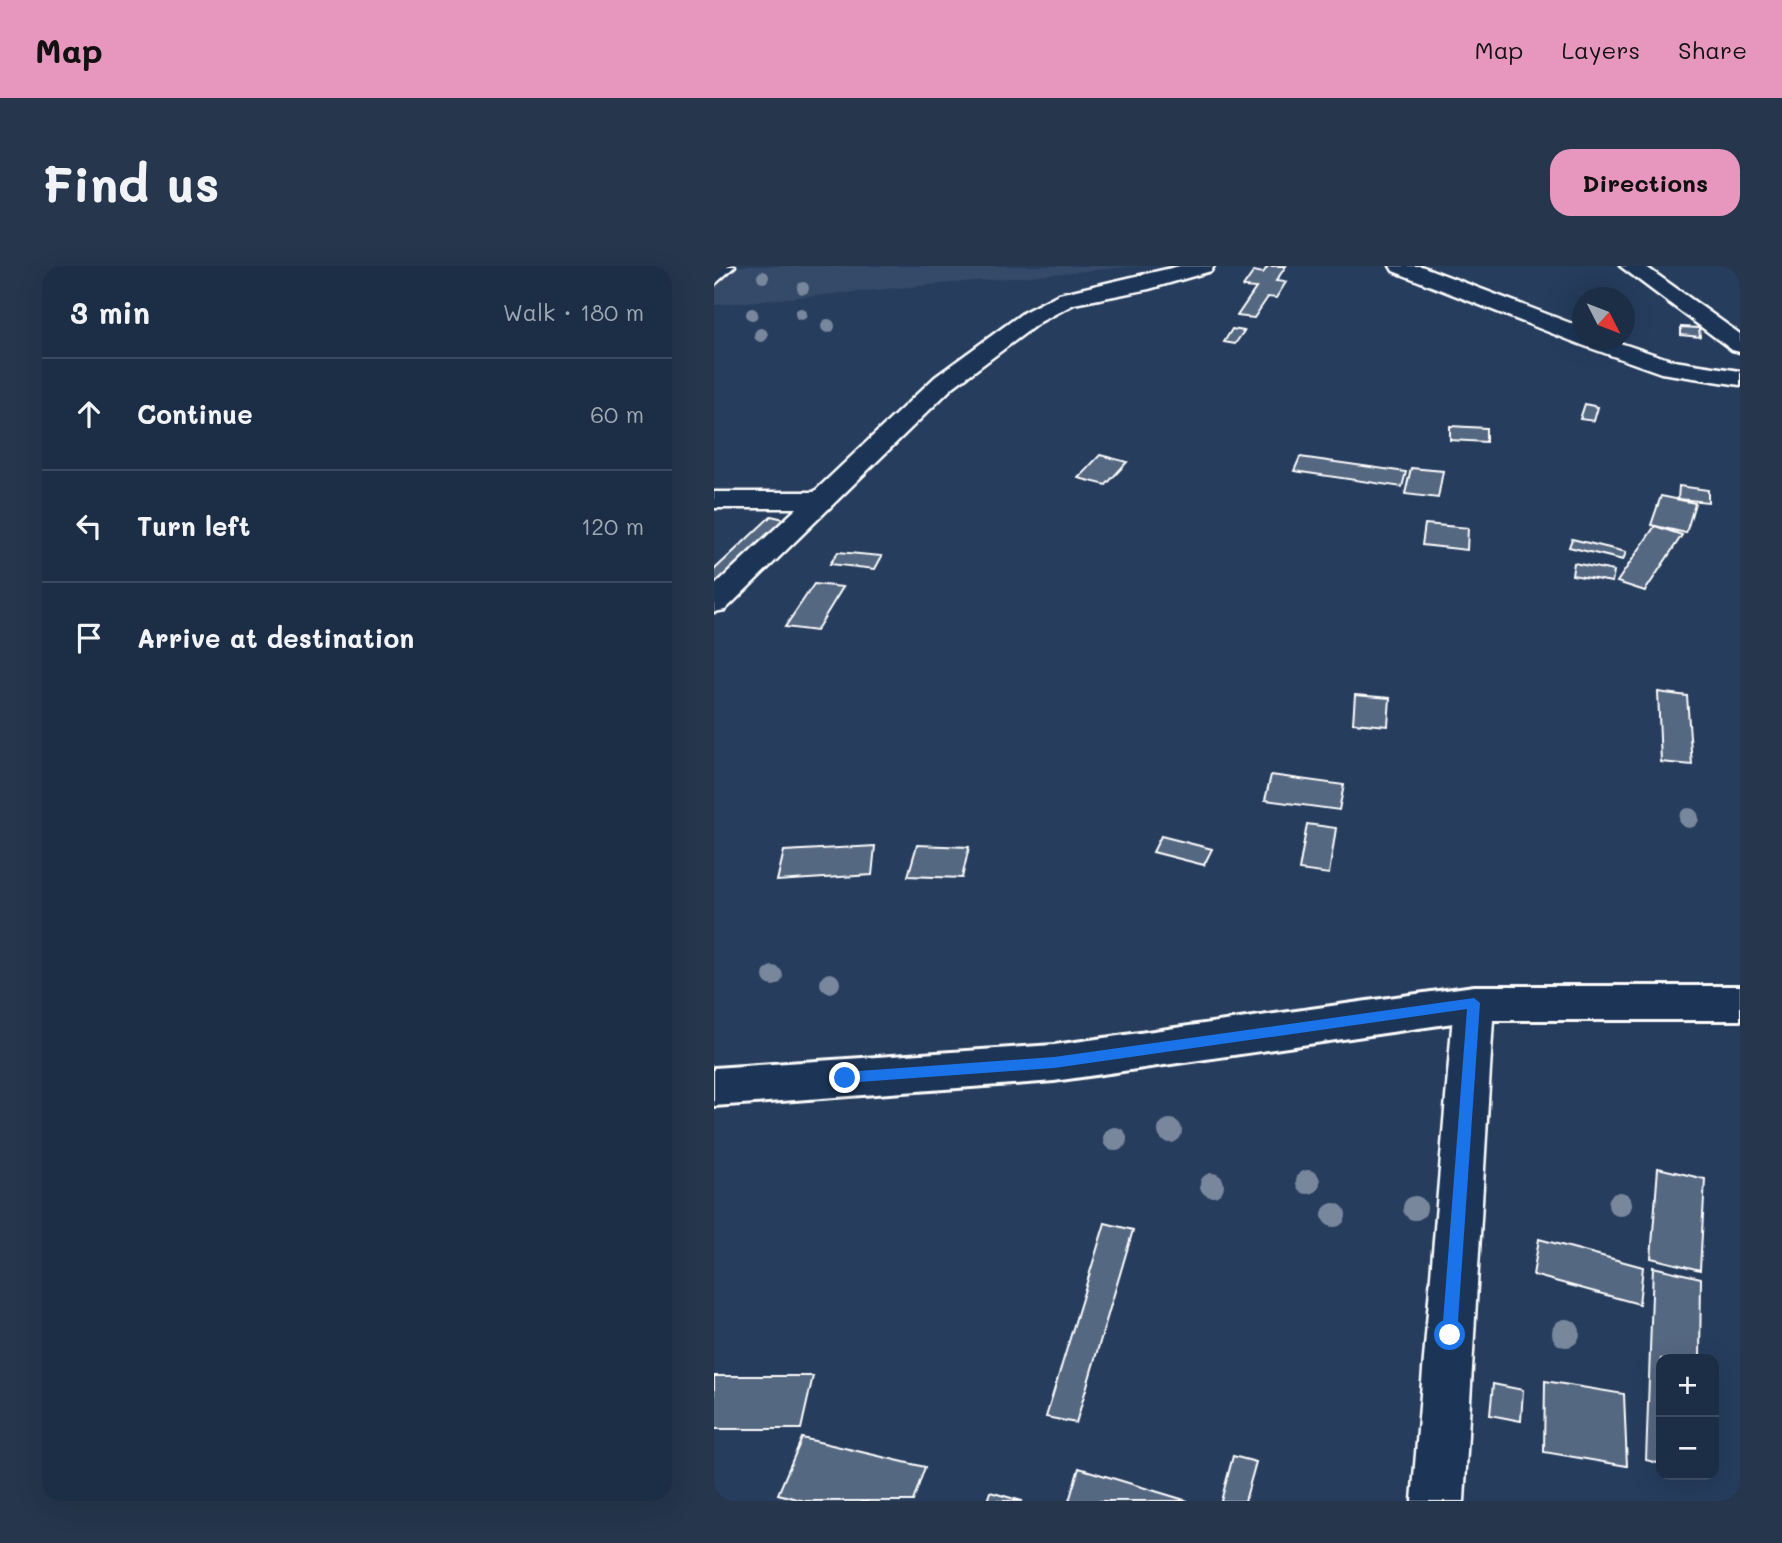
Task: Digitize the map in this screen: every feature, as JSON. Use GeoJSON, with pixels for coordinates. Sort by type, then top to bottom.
{"type":"FeatureCollection","features":[{"type":"Feature","properties":{"kind":"main road"},"geometry":{"type":"LineString","coordinates":[[714,1087],[1054,1063],[1474,1003],[1740,1003]]}},
{"type":"Feature","properties":{"kind":"street"},"geometry":{"type":"LineString","coordinates":[[714,603],[944,382],[1032,317],[1067,299],[1149,282],[1203,266]]}},
{"type":"Feature","properties":{"kind":"street"},"geometry":{"type":"LineString","coordinates":[[1401,266],[1572,333]]}},
{"type":"Feature","properties":{"kind":"street"},"geometry":{"type":"LineString","coordinates":[[1631,266],[1740,345]]}},
{"type":"Feature","properties":{"kind":"street"},"geometry":{"type":"LineString","coordinates":[[1619,350],[1670,368],[1740,378]]}},
{"type":"Feature","properties":{"kind":"street"},"geometry":{"type":"LineString","coordinates":[[714,500],[823,500]]}},
{"type":"Feature","properties":{"kind":"street"},"geometry":{"type":"LineString","coordinates":[[1438,1501],[1474,1003]]}},
{"type":"Feature","properties":{"kind":"lane"},"geometry":{"type":"LineString","coordinates":[[714,282],[730,266]]}},
{"type":"Feature","properties":{"kind":"shaded area"},"geometry":{"type":"Polygon","coordinates":[[[714,266],[1139,266],[714,305],[714,266]]]}},
{"type":"Feature","properties":{"kind":"building"},"geometry":{"type":"Polygon","coordinates":[[[1268,266],[1286,266],[1276,281],[1286,282],[1276,298],[1268,297],[1254,318],[1237,316],[1256,288],[1243,287],[1254,271],[1263,273],[1268,266]]]}},
{"type":"Feature","properties":{"kind":"building"},"geometry":{"type":"Polygon","coordinates":[[[1681,327],[1699,328],[1700,337],[1681,335],[1681,327]]]}},
{"type":"Feature","properties":{"kind":"building"},"geometry":{"type":"Polygon","coordinates":[[[1232,329],[1244,331],[1235,344],[1224,342],[1232,329]]]}},
{"type":"Feature","properties":{"kind":"building"},"geometry":{"type":"Polygon","coordinates":[[[1585,404],[1598,407],[1594,421],[1580,419],[1585,404]]]}},
{"type":"Feature","properties":{"kind":"building"},"geometry":{"type":"Polygon","coordinates":[[[1450,426],[1486,428],[1486,442],[1450,440],[1450,426]]]}},
{"type":"Feature","properties":{"kind":"building"},"geometry":{"type":"Polygon","coordinates":[[[1100,455],[1127,462],[1106,485],[1078,478],[1100,455]]]}},
{"type":"Feature","properties":{"kind":"building"},"geometry":{"type":"Polygon","coordinates":[[[1300,457],[1406,472],[1402,487],[1294,471],[1300,457]]]}},
{"type":"Feature","properties":{"kind":"building"},"geometry":{"type":"Polygon","coordinates":[[[1411,468],[1443,471],[1438,498],[1405,494],[1411,468]]]}},
{"type":"Feature","properties":{"kind":"building"},"geometry":{"type":"Polygon","coordinates":[[[1679,486],[1708,490],[1708,502],[1678,499],[1679,486]]]}},
{"type":"Feature","properties":{"kind":"building"},"geometry":{"type":"Polygon","coordinates":[[[1661,496],[1695,503],[1686,533],[1651,525],[1661,496]]]}},
{"type":"Feature","properties":{"kind":"building"},"geometry":{"type":"Polygon","coordinates":[[[771,516],[789,520],[714,591],[714,570],[771,516]]]}},
{"type":"Feature","properties":{"kind":"building"},"geometry":{"type":"Polygon","coordinates":[[[1425,524],[1468,528],[1467,550],[1422,545],[1425,524]]]}},
{"type":"Feature","properties":{"kind":"building"},"geometry":{"type":"Polygon","coordinates":[[[1655,526],[1682,535],[1645,591],[1617,582],[1655,526]]]}},
{"type":"Feature","properties":{"kind":"building"},"geometry":{"type":"Polygon","coordinates":[[[1572,539],[1626,552],[1623,560],[1569,547],[1572,539]]]}},
{"type":"Feature","properties":{"kind":"building"},"geometry":{"type":"Polygon","coordinates":[[[838,552],[882,556],[875,569],[830,564],[838,552]]]}},
{"type":"Feature","properties":{"kind":"building"},"geometry":{"type":"Polygon","coordinates":[[[1574,563],[1614,571],[1612,582],[1572,575],[1574,563]]]}},
{"type":"Feature","properties":{"kind":"building"},"geometry":{"type":"Polygon","coordinates":[[[814,584],[843,587],[816,631],[785,627],[814,584]]]}},
{"type":"Feature","properties":{"kind":"building"},"geometry":{"type":"Polygon","coordinates":[[[1658,692],[1687,696],[1692,765],[1661,762],[1658,692]]]}},
{"type":"Feature","properties":{"kind":"building"},"geometry":{"type":"Polygon","coordinates":[[[1355,695],[1390,698],[1388,726],[1353,723],[1355,695]]]}},
{"type":"Feature","properties":{"kind":"building"},"geometry":{"type":"Polygon","coordinates":[[[1271,775],[1344,785],[1339,810],[1265,800],[1271,775]]]}},
{"type":"Feature","properties":{"kind":"building"},"geometry":{"type":"Polygon","coordinates":[[[1307,824],[1336,828],[1329,874],[1299,870],[1307,824]]]}},
{"type":"Feature","properties":{"kind":"building"},"geometry":{"type":"Polygon","coordinates":[[[1161,836],[1212,849],[1204,865],[1153,852],[1161,836]]]}},
{"type":"Feature","properties":{"kind":"building"},"geometry":{"type":"Polygon","coordinates":[[[917,845],[969,847],[962,878],[908,876],[917,845]]]}},
{"type":"Feature","properties":{"kind":"building"},"geometry":{"type":"Polygon","coordinates":[[[875,846],[872,875],[777,881],[784,851],[875,846]]]}},
{"type":"Feature","properties":{"kind":"building"},"geometry":{"type":"Polygon","coordinates":[[[1658,1168],[1705,1179],[1700,1270],[1651,1258],[1658,1168]]]}},
{"type":"Feature","properties":{"kind":"building"},"geometry":{"type":"Polygon","coordinates":[[[1105,1223],[1133,1230],[1076,1423],[1046,1417],[1105,1223]]]}},
{"type":"Feature","properties":{"kind":"building"},"geometry":{"type":"Polygon","coordinates":[[[1539,1239],[1643,1267],[1639,1304],[1533,1275],[1539,1239]]]}},
{"type":"Feature","properties":{"kind":"building"},"geometry":{"type":"Polygon","coordinates":[[[1653,1267],[1701,1278],[1700,1354],[1656,1354],[1656,1463],[1646,1460],[1653,1267]]]}},
{"type":"Feature","properties":{"kind":"building"},"geometry":{"type":"Polygon","coordinates":[[[714,1376],[813,1376],[801,1429],[714,1429],[714,1376]]]}},
{"type":"Feature","properties":{"kind":"building"},"geometry":{"type":"Polygon","coordinates":[[[1545,1381],[1624,1394],[1627,1466],[1544,1452],[1545,1381]]]}},
{"type":"Feature","properties":{"kind":"building"},"geometry":{"type":"Polygon","coordinates":[[[1493,1384],[1523,1390],[1521,1421],[1490,1415],[1493,1384]]]}},
{"type":"Feature","properties":{"kind":"building"},"geometry":{"type":"Polygon","coordinates":[[[802,1438],[925,1467],[913,1501],[805,1501],[778,1494],[802,1438]]]}},
{"type":"Feature","properties":{"kind":"building"},"geometry":{"type":"Polygon","coordinates":[[[1233,1456],[1256,1462],[1245,1501],[1221,1501],[1233,1456]]]}},
{"type":"Feature","properties":{"kind":"building"},"geometry":{"type":"Polygon","coordinates":[[[1079,1468],[1188,1501],[1069,1501],[1079,1468]]]}},
{"type":"Feature","properties":{"kind":"building"},"geometry":{"type":"Polygon","coordinates":[[[990,1492],[1022,1501],[987,1501],[990,1492]]]}},
{"type":"Feature","properties":{"kind":"route"},"geometry":{"type":"LineString","coordinates":[[845,1078],[1054,1063],[1474,1003],[1450,1335]]}}]}
